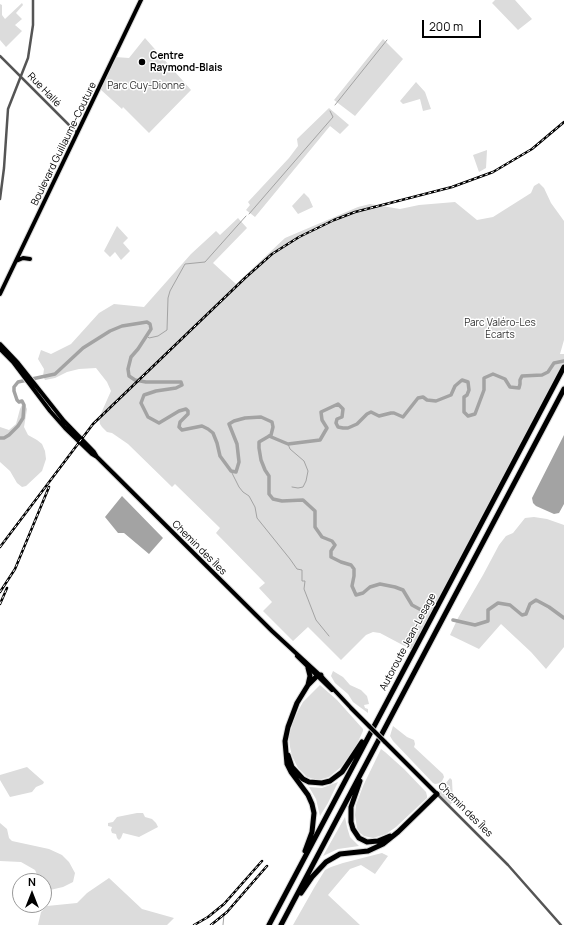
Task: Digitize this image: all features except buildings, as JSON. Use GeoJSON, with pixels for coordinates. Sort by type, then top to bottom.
{"type":"FeatureCollection","features":[{"type":"Feature","properties":{"kind":"highway","name":"Autoroute Jean-Lesage"},"geometry":{"type":"LineString","coordinates":[[269,925],[564,367]]}},
{"type":"Feature","properties":{"kind":"highway","name":"Autoroute Jean-Lesage"},"geometry":{"type":"LineString","coordinates":[[282,923],[564,388]]}},
{"type":"Feature","properties":{"kind":"highway"},"geometry":{"type":"LineString","coordinates":[[308,668],[310,676],[308,685]]}},
{"type":"Feature","properties":{"kind":"highway"},"geometry":{"type":"LineString","coordinates":[[275,913],[309,842],[314,819],[312,804],[287,764],[286,747],[288,726],[295,707],[302,694],[308,685],[319,677]]}},
{"type":"Feature","properties":{"kind":"highway"},"geometry":{"type":"LineString","coordinates":[[302,694],[319,677]]}},
{"type":"Feature","properties":{"kind":"highway"},"geometry":{"type":"LineString","coordinates":[[286,747],[292,766],[303,779],[314,784],[325,783],[334,778],[345,767],[383,709]]}},
{"type":"Feature","properties":{"kind":"highway"},"geometry":{"type":"LineString","coordinates":[[379,740],[353,798],[351,807],[351,822],[356,835],[367,842],[385,839],[402,828]]}},
{"type":"Feature","properties":{"kind":"highway"},"geometry":{"type":"LineString","coordinates":[[282,923],[306,885],[326,862],[340,854],[375,849],[392,838],[437,794]]}},
{"type":"Feature","properties":{"kind":"main road","name":"Boulevard Guillaume-Couture"},"geometry":{"type":"LineString","coordinates":[[0,294],[141,0]]}},
{"type":"Feature","properties":{"kind":"main road"},"geometry":{"type":"LineString","coordinates":[[16,261],[23,258],[30,259]]}},
{"type":"Feature","properties":{"kind":"main road","name":"Chemin des Îles"},"geometry":{"type":"LineString","coordinates":[[0,344],[25,376]]}},
{"type":"Feature","properties":{"kind":"main road","name":"Chemin des Îles"},"geometry":{"type":"LineString","coordinates":[[0,349],[97,457],[291,649],[308,668],[353,710],[437,794]]}},
{"type":"Feature","properties":{"kind":"main road","name":"Chemin des Îles"},"geometry":{"type":"LineString","coordinates":[[291,649],[301,656],[319,677]]}},
{"type":"Feature","properties":{"kind":"street"},"geometry":{"type":"LineString","coordinates":[[0,199],[4,168],[8,109],[13,95],[22,78],[28,58],[32,40],[33,0]]}},
{"type":"Feature","properties":{"kind":"street","name":"Rue Hallé"},"geometry":{"type":"LineString","coordinates":[[0,56],[77,134]]}},
{"type":"Feature","properties":{"kind":"street","name":"Chemin des Îles"},"geometry":{"type":"LineString","coordinates":[[437,794],[508,865],[561,925]]}},
{"type":"Feature","properties":{"kind":"green space"},"geometry":{"type":"Polygon","coordinates":[[[495,0],[515,0],[532,19],[518,30],[492,3],[495,0]]]}},
{"type":"Feature","properties":{"kind":"green space"},"geometry":{"type":"Polygon","coordinates":[[[22,3],[23,5],[16,13],[22,19],[15,25],[22,31],[6,47],[0,40],[0,4],[2,5],[2,15],[5,19],[22,3]]]}},
{"type":"Feature","properties":{"kind":"green space","name":"Parc Guy-Dionne"},"geometry":{"type":"Polygon","coordinates":[[[145,38],[191,90],[149,133],[123,107],[122,109],[100,89],[115,57],[129,58],[145,38]]]}},
{"type":"Feature","properties":{"kind":"green space"},"geometry":{"type":"Polygon","coordinates":[[[383,39],[403,59],[355,116],[334,100],[383,39]]]}},
{"type":"Feature","properties":{"kind":"green space"},"geometry":{"type":"Polygon","coordinates":[[[416,82],[425,92],[431,109],[423,111],[420,99],[403,104],[400,101],[416,82]]]}},
{"type":"Feature","properties":{"kind":"green space"},"geometry":{"type":"Polygon","coordinates":[[[329,108],[349,125],[340,134],[330,126],[255,217],[246,210],[250,205],[248,202],[289,158],[298,146],[297,139],[329,108]]]}},
{"type":"Feature","properties":{"kind":"green space"},"geometry":{"type":"Polygon","coordinates":[[[487,150],[486,168],[479,172],[473,155],[487,150]]]}},
{"type":"Feature","properties":{"kind":"green space","name":"Parc Valéro-Les Écarts"},"geometry":{"type":"Polygon","coordinates":[[[539,183],[544,188],[551,203],[564,221],[564,340],[560,354],[564,354],[564,367],[414,651],[380,633],[373,632],[366,635],[341,660],[308,627],[293,641],[263,611],[272,602],[259,588],[265,583],[216,533],[220,528],[175,484],[172,487],[128,444],[112,433],[107,432],[102,427],[99,418],[111,391],[107,382],[96,368],[79,369],[45,380],[43,376],[44,369],[38,359],[41,350],[51,354],[71,344],[99,313],[114,304],[144,307],[191,254],[216,231],[220,235],[238,218],[247,228],[213,263],[236,284],[285,238],[358,207],[370,204],[400,209],[419,205],[455,202],[477,220],[493,217],[531,193],[534,186],[539,183]]]}},
{"type":"Feature","properties":{"kind":"green space"},"geometry":{"type":"Polygon","coordinates":[[[304,193],[309,198],[313,207],[298,214],[292,206],[304,193]]]}},
{"type":"Feature","properties":{"kind":"green space"},"geometry":{"type":"Polygon","coordinates":[[[117,226],[128,238],[123,243],[130,251],[121,260],[115,252],[110,257],[104,251],[117,226]]]}},
{"type":"Feature","properties":{"kind":"green space"},"geometry":{"type":"Polygon","coordinates":[[[22,405],[25,405],[27,409],[24,427],[28,435],[42,444],[46,459],[42,471],[26,486],[22,487],[17,483],[10,471],[0,462],[0,427],[9,430],[16,424],[22,405]]]}},
{"type":"Feature","properties":{"kind":"green space"},"geometry":{"type":"Polygon","coordinates":[[[534,517],[547,519],[564,525],[564,647],[546,669],[531,652],[501,624],[479,649],[450,635],[499,545],[506,536],[513,533],[525,518],[534,517]]]}},
{"type":"Feature","properties":{"kind":"green space"},"geometry":{"type":"Polygon","coordinates":[[[333,671],[343,677],[350,685],[361,690],[367,696],[369,704],[364,705],[365,708],[368,709],[368,713],[353,702],[348,694],[335,683],[331,676],[333,671]]]}},
{"type":"Feature","properties":{"kind":"green space"},"geometry":{"type":"Polygon","coordinates":[[[320,685],[337,700],[363,729],[363,731],[356,746],[341,767],[329,777],[318,780],[307,777],[298,768],[292,756],[289,737],[293,722],[303,702],[320,685]]]}},
{"type":"Feature","properties":{"kind":"green space"},"geometry":{"type":"Polygon","coordinates":[[[393,726],[407,737],[414,740],[414,747],[443,774],[444,777],[441,783],[433,783],[393,741],[390,736],[393,726]]]}},
{"type":"Feature","properties":{"kind":"green space"},"geometry":{"type":"Polygon","coordinates":[[[381,749],[404,769],[426,792],[427,798],[396,827],[386,834],[373,838],[364,836],[360,833],[357,828],[355,815],[356,805],[363,786],[381,749]]]}},
{"type":"Feature","properties":{"kind":"green space"},"geometry":{"type":"Polygon","coordinates":[[[27,767],[44,782],[43,784],[36,787],[32,792],[10,797],[0,780],[0,775],[27,767]]]}},
{"type":"Feature","properties":{"kind":"green space"},"geometry":{"type":"Polygon","coordinates":[[[450,778],[452,780],[453,801],[449,807],[437,794],[450,778]]]}},
{"type":"Feature","properties":{"kind":"green space"},"geometry":{"type":"Polygon","coordinates":[[[338,782],[320,816],[316,799],[309,787],[322,788],[338,782]]]}},
{"type":"Feature","properties":{"kind":"green space"},"geometry":{"type":"Polygon","coordinates":[[[143,813],[145,817],[152,819],[158,827],[139,837],[123,833],[119,840],[116,834],[112,833],[112,827],[108,826],[108,823],[113,822],[117,817],[143,813]]]}},
{"type":"Feature","properties":{"kind":"green space"},"geometry":{"type":"Polygon","coordinates":[[[345,817],[350,837],[359,846],[338,849],[323,856],[345,817]]]}},
{"type":"Feature","properties":{"kind":"green space"},"geometry":{"type":"Polygon","coordinates":[[[0,823],[7,829],[9,838],[12,841],[49,849],[62,855],[69,862],[75,873],[73,882],[63,887],[52,890],[52,873],[36,873],[35,870],[21,862],[0,861],[0,823]]]}},
{"type":"Feature","properties":{"kind":"green space"},"geometry":{"type":"Polygon","coordinates":[[[382,853],[388,856],[375,874],[361,865],[350,869],[328,895],[360,925],[293,925],[325,870],[343,863],[382,853]]]}},
{"type":"Feature","properties":{"kind":"green space"},"geometry":{"type":"Polygon","coordinates":[[[109,878],[142,909],[174,918],[167,925],[38,925],[41,913],[52,913],[52,906],[77,903],[87,893],[109,878]]]}},
{"type":"Feature","properties":{"kind":"shaded area"},"geometry":{"type":"Polygon","coordinates":[[[564,435],[564,504],[559,513],[554,514],[536,506],[533,503],[532,498],[564,435]]]}},
{"type":"Feature","properties":{"kind":"shaded area"},"geometry":{"type":"Polygon","coordinates":[[[122,496],[163,538],[149,554],[124,533],[118,533],[105,517],[122,496]]]}},
{"type":"Feature","properties":{"kind":"waterway"},"geometry":{"type":"LineString","coordinates":[[335,105],[387,40]]}},
{"type":"Feature","properties":{"kind":"waterway"},"geometry":{"type":"LineString","coordinates":[[249,214],[333,117],[330,111]]}},
{"type":"Feature","properties":{"kind":"waterway"},"geometry":{"type":"LineString","coordinates":[[147,336],[149,338],[158,336],[167,330],[168,298],[170,291],[185,264],[205,262],[246,216]]}},
{"type":"Feature","properties":{"kind":"waterway"},"geometry":{"type":"LineString","coordinates":[[0,438],[4,438],[9,435],[18,426],[23,418],[24,405],[22,401],[19,402],[17,400],[14,391],[14,387],[18,382],[55,374],[83,348],[110,331],[122,326],[147,322],[150,324],[151,329],[131,357],[128,369],[129,376],[135,380],[146,382],[181,382],[182,385],[176,388],[156,391],[144,395],[141,403],[148,417],[159,423],[179,411],[186,409],[188,414],[180,422],[179,427],[182,430],[202,426],[208,429],[213,433],[220,456],[231,471],[236,472],[239,462],[237,444],[229,424],[245,418],[261,417],[272,422],[273,427],[271,435],[259,442],[261,460],[269,476],[269,494],[273,499],[282,501],[303,500],[315,511],[315,527],[322,537],[332,541],[335,545],[331,551],[331,557],[351,565],[354,569],[352,586],[356,595],[363,593],[370,587],[380,584],[395,587],[403,590],[412,605],[423,611]]}},
{"type":"Feature","properties":{"kind":"waterway"},"geometry":{"type":"LineString","coordinates":[[269,436],[288,444],[320,440],[327,428],[322,420],[321,412],[338,404],[343,409],[342,417],[337,419],[336,423],[338,427],[348,428],[357,424],[371,412],[379,416],[394,413],[403,417],[418,398],[423,397],[427,400],[436,401],[451,395],[455,386],[462,380],[468,382],[469,390],[467,395],[464,397],[464,412],[468,416],[475,414],[484,390],[484,378],[493,374],[505,379],[510,387],[519,388],[522,376],[542,375],[548,372],[554,363],[564,361]]}},
{"type":"Feature","properties":{"kind":"waterway"},"geometry":{"type":"LineString","coordinates":[[288,444],[290,449],[304,461],[308,471],[303,487],[292,487]]}},
{"type":"Feature","properties":{"kind":"waterway"},"geometry":{"type":"LineString","coordinates":[[231,471],[239,487],[249,496],[255,507],[257,518],[297,569],[302,570],[302,581],[305,581],[304,589],[316,620],[329,636]]}},
{"type":"Feature","properties":{"kind":"waterway"},"geometry":{"type":"LineString","coordinates":[[453,620],[475,625],[488,621],[488,610],[498,603],[510,605],[522,615],[526,614],[530,604],[536,600],[564,618]]}},
{"type":"Feature","properties":{"kind":"waterway"},"geometry":{"type":"LineString","coordinates":[[223,925],[224,914]]}},
{"type":"Feature","properties":{"kind":"railway"},"geometry":{"type":"LineString","coordinates":[[0,547],[93,424],[272,254],[299,237],[334,220],[355,212],[452,187],[493,172],[532,149],[564,122]]}},
{"type":"Feature","properties":{"kind":"railway"},"geometry":{"type":"LineString","coordinates":[[0,592],[15,569],[49,487]]}},
{"type":"Feature","properties":{"kind":"railway"},"geometry":{"type":"LineString","coordinates":[[0,604],[7,588]]}},
{"type":"Feature","properties":{"kind":"railway"},"geometry":{"type":"LineString","coordinates":[[194,925],[208,917],[224,904],[262,861]]}},
{"type":"Feature","properties":{"kind":"railway"},"geometry":{"type":"LineString","coordinates":[[211,925],[227,912],[267,866]]}},
{"type":"Feature","properties":{"kind":"place","name":"Centre Raymond-Blais"},"geometry":{"type":"Point","coordinates":[142,62]}}]}
